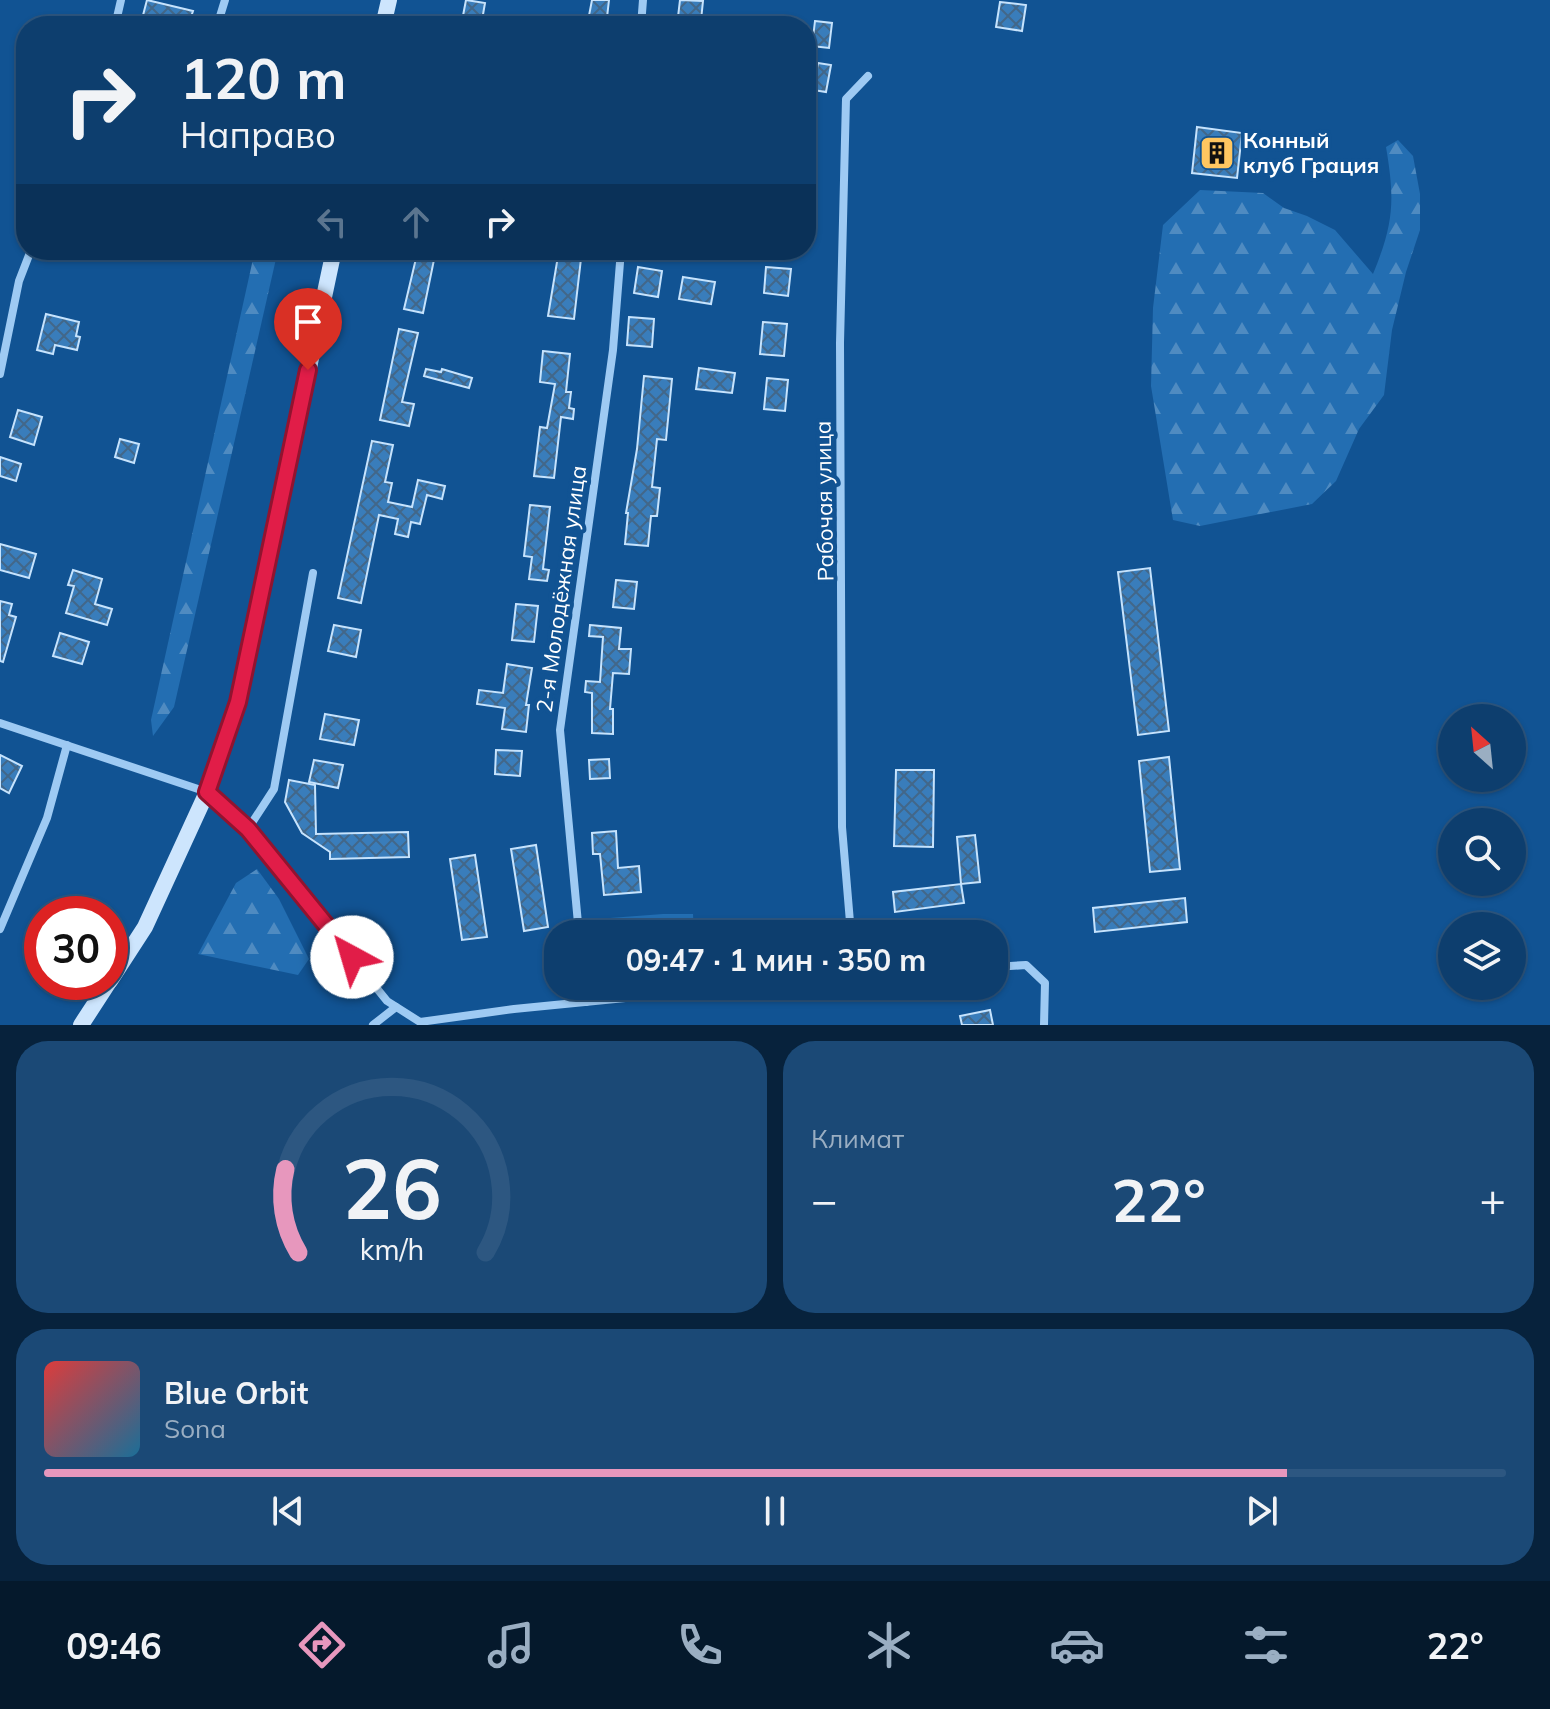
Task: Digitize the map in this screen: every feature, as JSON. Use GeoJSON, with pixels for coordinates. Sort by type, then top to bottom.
{"type":"FeatureCollection","features":[{"type":"Feature","properties":{"kind":"main road"},"geometry":{"type":"LineString","coordinates":[[128,953],[145,927],[207,792],[238,702],[332,260]]}},
{"type":"Feature","properties":{"kind":"main road"},"geometry":{"type":"LineString","coordinates":[[81,1025],[97,1000]]}},
{"type":"Feature","properties":{"kind":"street","name":"Рабочая улица"},"geometry":{"type":"LineString","coordinates":[[850,920],[842,827],[841,328],[846,99],[868,76]]}},
{"type":"Feature","properties":{"kind":"street"},"geometry":{"type":"LineString","coordinates":[[0,374],[19,281],[27,260]]}},
{"type":"Feature","properties":{"kind":"street","name":"2-я Молодёжная улица"},"geometry":{"type":"LineString","coordinates":[[578,920],[560,730],[613,350],[620,260]]}},
{"type":"Feature","properties":{"kind":"street"},"geometry":{"type":"LineString","coordinates":[[248,829],[274,789],[313,573]]}},
{"type":"Feature","properties":{"kind":"street"},"geometry":{"type":"LineString","coordinates":[[0,723],[207,792],[248,829],[387,1001],[420,1022],[606,1000]]}},
{"type":"Feature","properties":{"kind":"street"},"geometry":{"type":"LineString","coordinates":[[0,929],[47,818],[67,745]]}},
{"type":"Feature","properties":{"kind":"street"},"geometry":{"type":"LineString","coordinates":[[1008,966],[1026,965],[1045,983],[1044,1025]]}},
{"type":"Feature","properties":{"kind":"street"},"geometry":{"type":"LineString","coordinates":[[373,1025],[396,1007]]}},
{"type":"Feature","properties":{"kind":"green space"},"geometry":{"type":"Polygon","coordinates":[[[1398,140],[1413,156],[1420,194],[1420,230],[1392,330],[1384,395],[1359,429],[1336,481],[1312,504],[1200,526],[1173,520],[1151,386],[1153,308],[1163,225],[1200,190],[1263,193],[1284,208],[1335,230],[1373,274],[1391,211],[1386,147],[1398,140]]]}},
{"type":"Feature","properties":{"kind":"green space"},"geometry":{"type":"Polygon","coordinates":[[[253,260],[276,260],[174,707],[153,736],[151,720],[253,260]]]}},
{"type":"Feature","properties":{"kind":"green space"},"geometry":{"type":"Polygon","coordinates":[[[257,869],[279,899],[309,959],[298,975],[198,954],[236,883],[257,869]]]}},
{"type":"Feature","properties":{"kind":"green space"},"geometry":{"type":"Polygon","coordinates":[[[693,914],[693,920],[583,920],[693,914]]]}},
{"type":"Feature","properties":{"kind":"building"},"geometry":{"type":"Polygon","coordinates":[[[147,0],[193,11],[191,16],[143,16],[147,0]]]}},
{"type":"Feature","properties":{"kind":"building"},"geometry":{"type":"Polygon","coordinates":[[[466,0],[485,3],[483,16],[463,16],[466,0]]]}},
{"type":"Feature","properties":{"kind":"building"},"geometry":{"type":"Polygon","coordinates":[[[592,0],[609,0],[607,16],[589,16],[592,0]]]}},
{"type":"Feature","properties":{"kind":"building"},"geometry":{"type":"Polygon","coordinates":[[[680,0],[703,1],[701,16],[678,16],[680,0]]]}},
{"type":"Feature","properties":{"kind":"building"},"geometry":{"type":"Polygon","coordinates":[[[1000,2],[1026,5],[1022,31],[996,27],[1000,2]]]}},
{"type":"Feature","properties":{"kind":"building"},"geometry":{"type":"Polygon","coordinates":[[[816,21],[832,23],[829,48],[816,46],[816,21]]]}},
{"type":"Feature","properties":{"kind":"building"},"geometry":{"type":"Polygon","coordinates":[[[818,63],[831,65],[826,92],[816,90],[818,63]]]}},
{"type":"Feature","properties":{"kind":"building","name":"Конный клуб Грация"},"geometry":{"type":"Polygon","coordinates":[[[1197,127],[1242,133],[1237,178],[1192,173],[1197,127]]]}},
{"type":"Feature","properties":{"kind":"building"},"geometry":{"type":"Polygon","coordinates":[[[416,260],[434,260],[423,313],[404,309],[416,260]]]}},
{"type":"Feature","properties":{"kind":"building"},"geometry":{"type":"Polygon","coordinates":[[[557,260],[581,260],[574,319],[548,316],[557,260]]]}},
{"type":"Feature","properties":{"kind":"building"},"geometry":{"type":"Polygon","coordinates":[[[638,267],[662,271],[658,297],[634,293],[638,267]]]}},
{"type":"Feature","properties":{"kind":"building"},"geometry":{"type":"Polygon","coordinates":[[[766,267],[791,269],[788,296],[764,293],[766,267]]]}},
{"type":"Feature","properties":{"kind":"building"},"geometry":{"type":"Polygon","coordinates":[[[683,277],[715,282],[711,304],[679,299],[683,277]]]}},
{"type":"Feature","properties":{"kind":"building"},"geometry":{"type":"Polygon","coordinates":[[[46,314],[79,322],[77,350],[55,345],[53,354],[37,350],[46,314]]]}},
{"type":"Feature","properties":{"kind":"building"},"geometry":{"type":"Polygon","coordinates":[[[629,317],[654,319],[652,347],[627,345],[629,317]]]}},
{"type":"Feature","properties":{"kind":"building"},"geometry":{"type":"Polygon","coordinates":[[[763,322],[787,324],[784,356],[760,354],[763,322]]]}},
{"type":"Feature","properties":{"kind":"building"},"geometry":{"type":"Polygon","coordinates":[[[399,329],[418,333],[402,402],[414,404],[409,426],[380,420],[399,329]]]}},
{"type":"Feature","properties":{"kind":"building"},"geometry":{"type":"Polygon","coordinates":[[[543,351],[570,354],[566,392],[571,392],[569,408],[574,409],[573,419],[561,417],[554,478],[534,476],[540,427],[547,428],[555,384],[540,382],[543,351]]]}},
{"type":"Feature","properties":{"kind":"building"},"geometry":{"type":"Polygon","coordinates":[[[699,368],[735,373],[732,393],[696,389],[699,368]]]}},
{"type":"Feature","properties":{"kind":"building"},"geometry":{"type":"Polygon","coordinates":[[[426,369],[441,372],[442,369],[472,378],[469,388],[424,376],[426,369]]]}},
{"type":"Feature","properties":{"kind":"building"},"geometry":{"type":"Polygon","coordinates":[[[644,376],[672,379],[666,440],[657,439],[652,487],[660,488],[657,516],[651,516],[648,546],[625,544],[626,513],[637,449],[644,376]]]}},
{"type":"Feature","properties":{"kind":"building"},"geometry":{"type":"Polygon","coordinates":[[[767,378],[788,380],[785,411],[764,409],[767,378]]]}},
{"type":"Feature","properties":{"kind":"building"},"geometry":{"type":"Polygon","coordinates":[[[18,410],[42,417],[34,445],[10,437],[18,410]]]}},
{"type":"Feature","properties":{"kind":"building"},"geometry":{"type":"Polygon","coordinates":[[[120,439],[139,444],[134,463],[115,457],[120,439]]]}},
{"type":"Feature","properties":{"kind":"building"},"geometry":{"type":"Polygon","coordinates":[[[372,441],[393,445],[385,482],[392,483],[388,502],[412,507],[418,480],[445,486],[442,499],[427,495],[420,524],[411,522],[408,537],[395,534],[398,519],[379,515],[361,603],[338,598],[372,441]]]}},
{"type":"Feature","properties":{"kind":"building"},"geometry":{"type":"Polygon","coordinates":[[[0,457],[21,464],[16,481],[0,476],[0,457]]]}},
{"type":"Feature","properties":{"kind":"building"},"geometry":{"type":"Polygon","coordinates":[[[530,505],[550,507],[543,569],[549,570],[547,581],[529,579],[532,557],[524,556],[530,505]]]}},
{"type":"Feature","properties":{"kind":"building"},"geometry":{"type":"Polygon","coordinates":[[[0,544],[36,554],[29,578],[0,570],[0,544]]]}},
{"type":"Feature","properties":{"kind":"building"},"geometry":{"type":"Polygon","coordinates":[[[1150,568],[1169,731],[1138,735],[1118,572],[1150,568]]]}},
{"type":"Feature","properties":{"kind":"building"},"geometry":{"type":"Polygon","coordinates":[[[73,570],[102,579],[95,604],[112,609],[107,625],[66,613],[74,586],[68,585],[73,570]]]}},
{"type":"Feature","properties":{"kind":"building"},"geometry":{"type":"Polygon","coordinates":[[[616,580],[637,582],[634,609],[613,607],[616,580]]]}},
{"type":"Feature","properties":{"kind":"building"},"geometry":{"type":"Polygon","coordinates":[[[0,601],[12,604],[9,615],[16,617],[3,662],[0,661],[0,601]]]}},
{"type":"Feature","properties":{"kind":"building"},"geometry":{"type":"Polygon","coordinates":[[[516,604],[538,606],[534,642],[512,640],[516,604]]]}},
{"type":"Feature","properties":{"kind":"building"},"geometry":{"type":"Polygon","coordinates":[[[334,625],[361,630],[356,657],[328,651],[334,625]]]}},
{"type":"Feature","properties":{"kind":"building"},"geometry":{"type":"Polygon","coordinates":[[[590,625],[621,628],[619,649],[631,649],[629,674],[613,673],[610,709],[613,709],[613,734],[592,733],[592,693],[585,692],[586,681],[600,682],[603,637],[589,636],[590,625]]]}},
{"type":"Feature","properties":{"kind":"building"},"geometry":{"type":"Polygon","coordinates":[[[60,633],[89,642],[82,664],[53,656],[60,633]]]}},
{"type":"Feature","properties":{"kind":"building"},"geometry":{"type":"Polygon","coordinates":[[[507,664],[532,668],[526,705],[529,705],[526,732],[502,729],[505,708],[477,704],[479,690],[503,693],[507,664]]]}},
{"type":"Feature","properties":{"kind":"building"},"geometry":{"type":"Polygon","coordinates":[[[325,714],[359,720],[354,745],[320,739],[325,714]]]}},
{"type":"Feature","properties":{"kind":"building"},"geometry":{"type":"Polygon","coordinates":[[[496,750],[522,751],[520,776],[495,774],[496,750]]]}},
{"type":"Feature","properties":{"kind":"building"},"geometry":{"type":"Polygon","coordinates":[[[0,755],[22,766],[9,793],[0,788],[0,755]]]}},
{"type":"Feature","properties":{"kind":"building"},"geometry":{"type":"Polygon","coordinates":[[[1169,757],[1180,869],[1150,872],[1139,761],[1169,757]]]}},
{"type":"Feature","properties":{"kind":"building"},"geometry":{"type":"Polygon","coordinates":[[[609,759],[610,778],[590,779],[589,760],[609,759]]]}},
{"type":"Feature","properties":{"kind":"building"},"geometry":{"type":"Polygon","coordinates":[[[314,760],[343,765],[338,788],[309,782],[314,760]]]}},
{"type":"Feature","properties":{"kind":"building"},"geometry":{"type":"Polygon","coordinates":[[[896,770],[934,770],[933,847],[894,846],[896,770]]]}},
{"type":"Feature","properties":{"kind":"building"},"geometry":{"type":"Polygon","coordinates":[[[289,780],[315,785],[316,834],[408,832],[409,857],[330,859],[330,852],[302,833],[285,802],[289,780]]]}},
{"type":"Feature","properties":{"kind":"building"},"geometry":{"type":"Polygon","coordinates":[[[616,831],[618,868],[639,866],[641,892],[604,895],[600,854],[593,854],[592,833],[616,831]]]}},
{"type":"Feature","properties":{"kind":"building"},"geometry":{"type":"Polygon","coordinates":[[[975,835],[980,882],[961,884],[957,837],[975,835]]]}},
{"type":"Feature","properties":{"kind":"building"},"geometry":{"type":"Polygon","coordinates":[[[536,845],[547,920],[544,920],[544,928],[524,931],[511,849],[536,845]]]}},
{"type":"Feature","properties":{"kind":"building"},"geometry":{"type":"Polygon","coordinates":[[[475,855],[487,937],[462,940],[450,859],[475,855]]]}},
{"type":"Feature","properties":{"kind":"building"},"geometry":{"type":"Polygon","coordinates":[[[961,884],[964,903],[895,912],[893,892],[961,884]]]}},
{"type":"Feature","properties":{"kind":"building"},"geometry":{"type":"Polygon","coordinates":[[[1185,898],[1187,922],[1095,932],[1093,908],[1185,898]]]}},
{"type":"Feature","properties":{"kind":"building"},"geometry":{"type":"Polygon","coordinates":[[[990,1010],[993,1025],[962,1025],[960,1016],[990,1010]]]}},
{"type":"Feature","properties":{"kind":"place","name":"Конный клуб Грация"},"geometry":{"type":"Point","coordinates":[1217,153]}},
{"type":"Feature","properties":{"kind":"route"},"geometry":{"type":"LineString","coordinates":[[308,370],[238,702],[207,792],[248,829],[352,957]]}}]}
